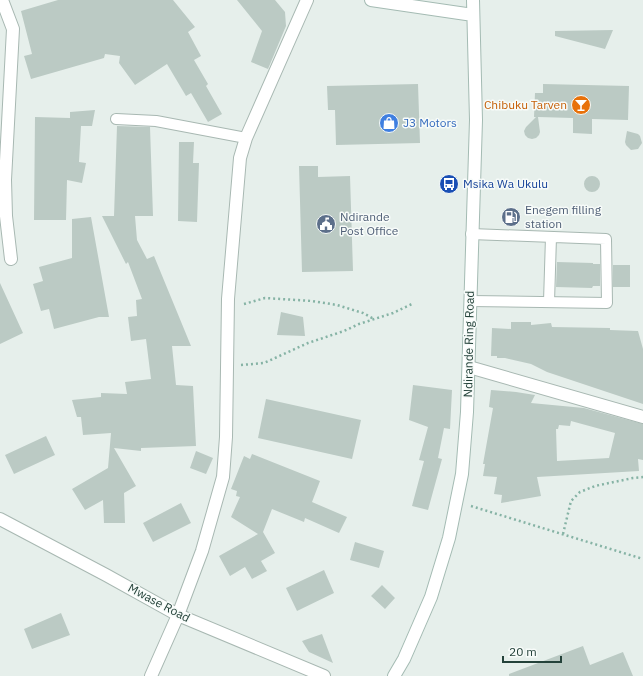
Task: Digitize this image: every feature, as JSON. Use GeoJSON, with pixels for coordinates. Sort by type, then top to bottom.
{"type":"FeatureCollection","features":[{"type":"Feature","properties":{"kind":"street"},"geometry":{"type":"LineString","coordinates":[[2,0],[12,29],[5,180],[6,216],[11,260]]}},
{"type":"Feature","properties":{"kind":"street"},"geometry":{"type":"LineString","coordinates":[[151,676],[178,615],[202,551],[223,477],[226,437],[228,299],[240,158],[246,138],[307,0]]}},
{"type":"Feature","properties":{"kind":"street"},"geometry":{"type":"LineString","coordinates":[[371,0],[473,16]]}},
{"type":"Feature","properties":{"kind":"street","name":"Ndirande Ring Road"},"geometry":{"type":"LineString","coordinates":[[394,676],[404,659],[431,597],[449,538],[462,474],[467,412],[476,120],[473,0]]}},
{"type":"Feature","properties":{"kind":"street"},"geometry":{"type":"LineString","coordinates":[[0,90],[11,75]]}},
{"type":"Feature","properties":{"kind":"street"},"geometry":{"type":"LineString","coordinates":[[468,367],[643,417]]}},
{"type":"Feature","properties":{"kind":"street","name":"Mwase Road"},"geometry":{"type":"LineString","coordinates":[[0,519],[106,574],[178,615],[324,676]]}},
{"type":"Feature","properties":{"kind":"lane"},"geometry":{"type":"LineString","coordinates":[[116,119],[156,121],[246,138]]}},
{"type":"Feature","properties":{"kind":"lane"},"geometry":{"type":"LineString","coordinates":[[470,301],[607,303],[606,239],[472,234]]}},
{"type":"Feature","properties":{"kind":"lane"},"geometry":{"type":"LineString","coordinates":[[549,302],[551,237]]}},
{"type":"Feature","properties":{"kind":"path"},"geometry":{"type":"LineString","coordinates":[[239,306],[265,298],[312,301],[337,305],[363,313],[374,319]]}},
{"type":"Feature","properties":{"kind":"path"},"geometry":{"type":"LineString","coordinates":[[227,365],[264,363],[308,343],[393,313],[414,303]]}},
{"type":"Feature","properties":{"kind":"path"},"geometry":{"type":"LineString","coordinates":[[563,534],[571,501],[580,492],[595,486],[643,477]]}},
{"type":"Feature","properties":{"kind":"path"},"geometry":{"type":"LineString","coordinates":[[457,501],[643,559]]}},
{"type":"Feature","properties":{"kind":"building"},"geometry":{"type":"Polygon","coordinates":[[[58,0],[173,0],[195,27],[188,32],[201,56],[194,60],[208,84],[206,86],[222,114],[208,122],[191,93],[186,96],[167,64],[135,85],[119,63],[120,56],[105,54],[104,58],[31,79],[24,56],[32,54],[21,11],[58,0]]]}},
{"type":"Feature","properties":{"kind":"building"},"geometry":{"type":"Polygon","coordinates":[[[237,0],[275,0],[285,12],[286,26],[268,69],[251,62],[262,31],[237,0]]]}},
{"type":"Feature","properties":{"kind":"building"},"geometry":{"type":"Polygon","coordinates":[[[613,30],[605,49],[555,36],[555,31],[613,30]]]}},
{"type":"Feature","properties":{"kind":"building"},"geometry":{"type":"Polygon","coordinates":[[[418,84],[420,143],[336,145],[335,110],[328,110],[327,86],[418,84]]]}},
{"type":"Feature","properties":{"kind":"building","name":"Chibuku Tarven"},"geometry":{"type":"Polygon","coordinates":[[[543,84],[629,86],[628,120],[592,119],[592,134],[573,133],[573,118],[538,117],[539,135],[536,138],[528,138],[524,131],[536,117],[534,117],[535,93],[543,93],[543,84]]]}},
{"type":"Feature","properties":{"kind":"building"},"geometry":{"type":"Polygon","coordinates":[[[95,110],[92,126],[81,126],[79,162],[86,163],[82,183],[67,180],[66,220],[34,220],[35,117],[70,118],[70,112],[95,110]]]}},
{"type":"Feature","properties":{"kind":"building"},"geometry":{"type":"Polygon","coordinates":[[[117,126],[150,127],[153,216],[135,216],[137,240],[147,259],[154,256],[191,346],[172,346],[176,385],[193,386],[196,446],[141,448],[141,451],[114,448],[136,486],[124,493],[125,523],[104,523],[103,500],[85,510],[72,489],[108,468],[111,433],[83,435],[81,417],[77,417],[72,400],[101,397],[101,393],[127,394],[125,382],[151,379],[146,339],[131,341],[128,317],[137,316],[136,300],[142,299],[128,262],[126,264],[102,216],[114,216],[117,126]]]}},
{"type":"Feature","properties":{"kind":"building"},"geometry":{"type":"Polygon","coordinates":[[[627,131],[640,136],[642,143],[638,149],[631,150],[626,145],[625,142],[627,131]]]}},
{"type":"Feature","properties":{"kind":"building"},"geometry":{"type":"Polygon","coordinates":[[[179,142],[194,142],[193,163],[199,163],[197,222],[178,221],[179,142]]]}},
{"type":"Feature","properties":{"kind":"building","name":"Ndirande Post Office"},"geometry":{"type":"Polygon","coordinates":[[[299,166],[318,166],[318,177],[350,176],[353,271],[302,272],[299,166]]]}},
{"type":"Feature","properties":{"kind":"building"},"geometry":{"type":"Polygon","coordinates":[[[592,176],[598,178],[600,184],[598,190],[592,192],[586,190],[584,184],[586,178],[592,176]]]}},
{"type":"Feature","properties":{"kind":"building"},"geometry":{"type":"Polygon","coordinates":[[[91,217],[109,317],[99,317],[54,329],[49,309],[41,311],[33,284],[43,281],[39,267],[72,258],[72,219],[91,217]]]}},
{"type":"Feature","properties":{"kind":"building"},"geometry":{"type":"Polygon","coordinates":[[[557,262],[600,264],[600,286],[593,286],[592,288],[556,287],[557,262]]]}},
{"type":"Feature","properties":{"kind":"building"},"geometry":{"type":"Polygon","coordinates":[[[613,265],[630,265],[630,287],[613,287],[613,265]]]}},
{"type":"Feature","properties":{"kind":"building"},"geometry":{"type":"Polygon","coordinates":[[[0,283],[23,333],[0,344],[0,283]]]}},
{"type":"Feature","properties":{"kind":"building"},"geometry":{"type":"Polygon","coordinates":[[[281,312],[303,317],[305,336],[277,335],[281,312]]]}},
{"type":"Feature","properties":{"kind":"building"},"geometry":{"type":"Polygon","coordinates":[[[511,322],[531,322],[531,325],[551,323],[552,327],[610,328],[610,330],[638,331],[643,349],[643,404],[547,372],[531,364],[491,356],[492,328],[511,329],[511,322]]]}},
{"type":"Feature","properties":{"kind":"building"},"geometry":{"type":"Polygon","coordinates":[[[413,385],[452,390],[450,429],[444,428],[438,458],[442,459],[428,510],[412,506],[424,461],[419,460],[428,427],[409,420],[413,385]]]}},
{"type":"Feature","properties":{"kind":"building"},"geometry":{"type":"Polygon","coordinates":[[[491,390],[516,392],[535,395],[531,403],[584,408],[643,424],[643,460],[638,459],[639,471],[537,477],[541,496],[501,503],[502,495],[494,494],[497,477],[483,476],[485,464],[483,464],[493,408],[489,407],[491,390]],[[571,421],[570,426],[559,425],[558,429],[556,429],[557,461],[609,458],[615,433],[571,421]]]}},
{"type":"Feature","properties":{"kind":"building"},"geometry":{"type":"Polygon","coordinates":[[[266,399],[361,420],[352,459],[258,438],[266,399]]]}},
{"type":"Feature","properties":{"kind":"building"},"geometry":{"type":"Polygon","coordinates":[[[46,436],[55,455],[14,474],[5,455],[46,436]]]}},
{"type":"Feature","properties":{"kind":"building"},"geometry":{"type":"Polygon","coordinates":[[[196,451],[213,458],[206,474],[190,468],[196,451]]]}},
{"type":"Feature","properties":{"kind":"building"},"geometry":{"type":"Polygon","coordinates":[[[252,454],[320,481],[312,502],[347,517],[339,533],[305,518],[304,522],[272,509],[263,532],[275,553],[261,561],[267,571],[252,579],[245,567],[230,576],[219,556],[258,534],[231,517],[240,497],[236,496],[237,491],[231,489],[244,456],[250,459],[252,454]]]}},
{"type":"Feature","properties":{"kind":"building"},"geometry":{"type":"Polygon","coordinates":[[[181,503],[191,523],[153,542],[143,523],[181,503]]]}},
{"type":"Feature","properties":{"kind":"building"},"geometry":{"type":"Polygon","coordinates":[[[355,542],[384,551],[379,568],[350,560],[355,542]]]}},
{"type":"Feature","properties":{"kind":"building"},"geometry":{"type":"Polygon","coordinates":[[[324,570],[334,593],[297,611],[286,588],[324,570]]]}},
{"type":"Feature","properties":{"kind":"building"},"geometry":{"type":"Polygon","coordinates":[[[382,585],[395,598],[385,609],[371,596],[382,585]]]}},
{"type":"Feature","properties":{"kind":"building"},"geometry":{"type":"Polygon","coordinates":[[[61,613],[70,635],[32,649],[24,629],[61,613]]]}},
{"type":"Feature","properties":{"kind":"building"},"geometry":{"type":"Polygon","coordinates":[[[322,634],[333,663],[309,652],[302,641],[322,634]]]}},
{"type":"Feature","properties":{"kind":"building"},"geometry":{"type":"Polygon","coordinates":[[[583,646],[590,665],[623,652],[633,676],[509,676],[509,674],[583,646]]]}},
{"type":"Feature","properties":{"kind":"place","name":"Chibuku Tarven"},"geometry":{"type":"Point","coordinates":[581,105]}},
{"type":"Feature","properties":{"kind":"place","name":"J3 Motors"},"geometry":{"type":"Point","coordinates":[389,123]}},
{"type":"Feature","properties":{"kind":"place","name":"Msika Wa Ukulu"},"geometry":{"type":"Point","coordinates":[449,184]}},
{"type":"Feature","properties":{"kind":"place","name":"Enegem filling station"},"geometry":{"type":"Point","coordinates":[511,217]}},
{"type":"Feature","properties":{"kind":"place","name":"Ndirande Post Office"},"geometry":{"type":"Point","coordinates":[326,224]}}]}
